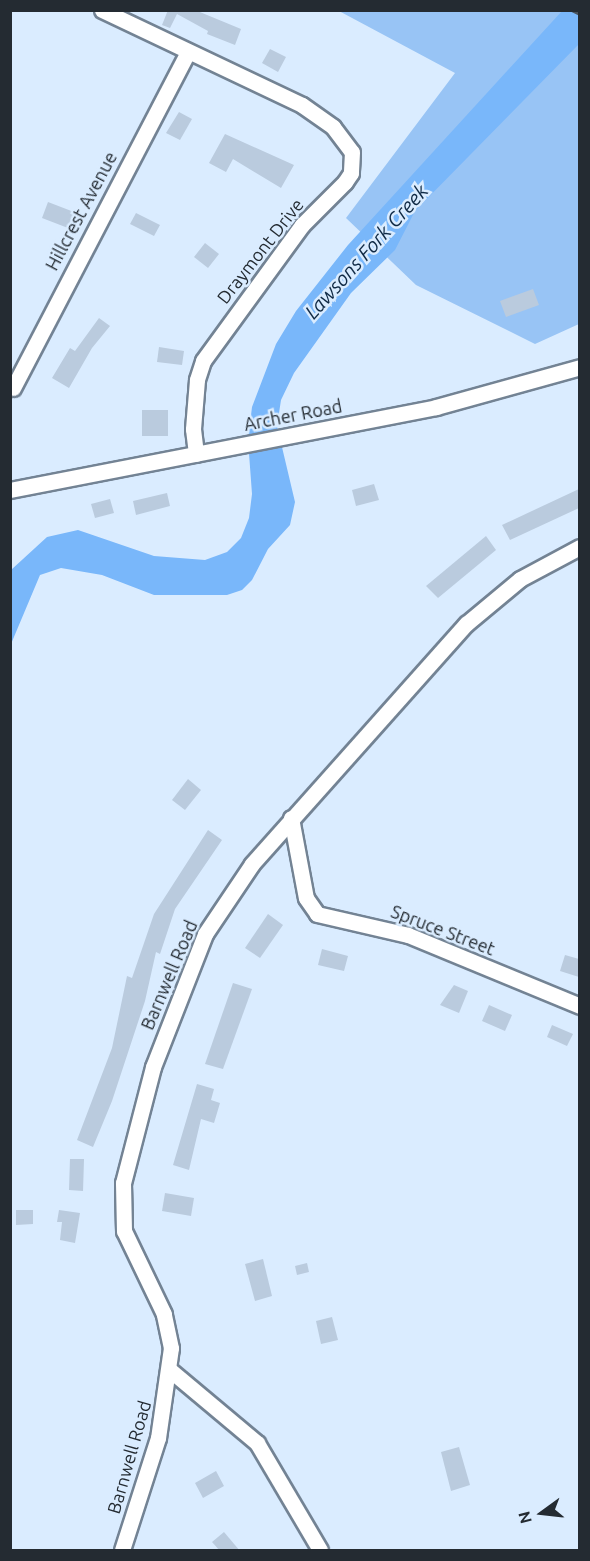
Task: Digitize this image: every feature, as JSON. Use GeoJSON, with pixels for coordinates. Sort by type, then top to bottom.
{"type":"FeatureCollection","features":[{"type":"Feature","properties":{"kind":"street","name":"Draymont Drive"},"geometry":{"type":"LineString","coordinates":[[102,10],[187,54],[320,115],[346,140],[353,158],[345,182],[302,225],[203,361],[197,380],[193,429],[196,454]]}},
{"type":"Feature","properties":{"kind":"street","name":"Hillcrest Avenue"},"geometry":{"type":"LineString","coordinates":[[13,387],[187,54]]}},
{"type":"Feature","properties":{"kind":"street","name":"Archer Road"},"geometry":{"type":"LineString","coordinates":[[11,488],[436,407],[579,367]]}},
{"type":"Feature","properties":{"kind":"street","name":"Barnwell Road"},"geometry":{"type":"LineString","coordinates":[[122,1551],[158,1438],[170,1370],[171,1348],[164,1314],[124,1232],[123,1183],[153,1067],[205,934],[235,886],[291,818],[490,601],[536,568],[579,547]]}},
{"type":"Feature","properties":{"kind":"street","name":"Spruce Street"},"geometry":{"type":"LineString","coordinates":[[291,818],[306,898],[317,914],[408,934],[579,1006]]}},
{"type":"Feature","properties":{"kind":"street"},"geometry":{"type":"LineString","coordinates":[[170,1370],[257,1443],[320,1551]]}},
{"type":"Feature","properties":{"kind":"shaded area"},"geometry":{"type":"Polygon","coordinates":[[[339,11],[579,11],[579,324],[535,344],[416,285],[346,218],[455,73],[339,11]]]}},
{"type":"Feature","properties":{"kind":"water","name":"Lawsons Fork Creek"},"geometry":{"type":"Polygon","coordinates":[[[562,11],[579,11],[579,44],[415,211],[395,250],[351,293],[294,373],[281,400],[277,426],[295,502],[290,525],[268,549],[252,580],[242,590],[227,595],[154,595],[102,575],[61,568],[40,575],[11,644],[11,570],[47,537],[78,530],[154,556],[205,560],[227,552],[241,538],[249,518],[252,494],[248,440],[252,407],[276,344],[296,311],[348,245],[562,11]]]}},
{"type":"Feature","properties":{"kind":"building"},"geometry":{"type":"Polygon","coordinates":[[[168,10],[195,10],[241,29],[235,45],[207,34],[208,31],[177,14],[170,28],[162,25],[168,10]]]}},
{"type":"Feature","properties":{"kind":"building"},"geometry":{"type":"Polygon","coordinates":[[[270,49],[286,57],[278,72],[262,63],[270,49]]]}},
{"type":"Feature","properties":{"kind":"building"},"geometry":{"type":"Polygon","coordinates":[[[179,112],[192,119],[180,140],[166,133],[179,112]]]}},
{"type":"Feature","properties":{"kind":"building"},"geometry":{"type":"Polygon","coordinates":[[[225,134],[294,165],[281,188],[233,159],[226,172],[209,163],[225,134]]]}},
{"type":"Feature","properties":{"kind":"building"},"geometry":{"type":"Polygon","coordinates":[[[48,202],[74,212],[68,228],[42,218],[48,202]]]}},
{"type":"Feature","properties":{"kind":"building"},"geometry":{"type":"Polygon","coordinates":[[[136,213],[160,225],[154,236],[130,224],[136,213]]]}},
{"type":"Feature","properties":{"kind":"building"},"geometry":{"type":"Polygon","coordinates":[[[205,243],[219,254],[208,268],[194,257],[205,243]]]}},
{"type":"Feature","properties":{"kind":"building"},"geometry":{"type":"Polygon","coordinates":[[[533,289],[539,305],[506,317],[500,301],[533,289]]]}},
{"type":"Feature","properties":{"kind":"building"},"geometry":{"type":"Polygon","coordinates":[[[99,318],[110,326],[92,348],[69,388],[52,378],[70,348],[75,351],[99,318]]]}},
{"type":"Feature","properties":{"kind":"building"},"geometry":{"type":"Polygon","coordinates":[[[159,347],[184,351],[182,365],[157,362],[159,347]]]}},
{"type":"Feature","properties":{"kind":"building"},"geometry":{"type":"Polygon","coordinates":[[[142,410],[168,410],[168,436],[142,436],[142,410]]]}},
{"type":"Feature","properties":{"kind":"building"},"geometry":{"type":"Polygon","coordinates":[[[374,484],[379,500],[356,506],[352,490],[374,484]]]}},
{"type":"Feature","properties":{"kind":"building"},"geometry":{"type":"Polygon","coordinates":[[[579,489],[579,508],[510,540],[502,525],[579,489]]]}},
{"type":"Feature","properties":{"kind":"building"},"geometry":{"type":"Polygon","coordinates":[[[167,493],[170,506],[136,515],[133,501],[167,493]]]}},
{"type":"Feature","properties":{"kind":"building"},"geometry":{"type":"Polygon","coordinates":[[[110,499],[114,513],[95,518],[91,504],[110,499]]]}},
{"type":"Feature","properties":{"kind":"building"},"geometry":{"type":"Polygon","coordinates":[[[486,536],[496,550],[438,598],[426,586],[486,536]]]}},
{"type":"Feature","properties":{"kind":"building"},"geometry":{"type":"Polygon","coordinates":[[[188,779],[201,790],[185,810],[172,800],[188,779]]]}},
{"type":"Feature","properties":{"kind":"building"},"geometry":{"type":"Polygon","coordinates":[[[208,830],[222,840],[175,909],[160,954],[156,952],[145,1001],[112,1101],[93,1147],[77,1140],[112,1048],[127,976],[132,978],[154,914],[208,830]]]}},
{"type":"Feature","properties":{"kind":"building"},"geometry":{"type":"Polygon","coordinates":[[[268,914],[283,925],[260,958],[245,948],[268,914]]]}},
{"type":"Feature","properties":{"kind":"building"},"geometry":{"type":"Polygon","coordinates":[[[322,949],[348,956],[344,971],[318,965],[322,949]]]}},
{"type":"Feature","properties":{"kind":"building"},"geometry":{"type":"Polygon","coordinates":[[[565,955],[579,959],[579,977],[560,971],[565,955]]]}},
{"type":"Feature","properties":{"kind":"building"},"geometry":{"type":"Polygon","coordinates":[[[233,983],[252,989],[223,1069],[205,1064],[233,983]]]}},
{"type":"Feature","properties":{"kind":"building"},"geometry":{"type":"Polygon","coordinates":[[[454,985],[468,991],[459,1013],[440,1005],[454,985]]]}},
{"type":"Feature","properties":{"kind":"building"},"geometry":{"type":"Polygon","coordinates":[[[489,1005],[512,1015],[505,1031],[482,1021],[489,1005]]]}},
{"type":"Feature","properties":{"kind":"building"},"geometry":{"type":"Polygon","coordinates":[[[552,1025],[573,1034],[567,1046],[547,1037],[552,1025]]]}},
{"type":"Feature","properties":{"kind":"building"},"geometry":{"type":"Polygon","coordinates":[[[197,1084],[214,1089],[211,1100],[220,1103],[214,1123],[201,1119],[189,1170],[173,1165],[197,1084]]]}},
{"type":"Feature","properties":{"kind":"building"},"geometry":{"type":"Polygon","coordinates":[[[70,1159],[84,1159],[83,1191],[69,1190],[70,1159]]]}},
{"type":"Feature","properties":{"kind":"building"},"geometry":{"type":"Polygon","coordinates":[[[165,1193],[194,1198],[191,1216],[162,1211],[165,1193]]]}},
{"type":"Feature","properties":{"kind":"building"},"geometry":{"type":"Polygon","coordinates":[[[16,1210],[33,1210],[33,1224],[16,1225],[16,1210]]]}},
{"type":"Feature","properties":{"kind":"building"},"geometry":{"type":"Polygon","coordinates":[[[59,1210],[80,1213],[75,1243],[60,1240],[62,1222],[57,1222],[59,1210]]]}},
{"type":"Feature","properties":{"kind":"building"},"geometry":{"type":"Polygon","coordinates":[[[263,1259],[272,1296],[255,1301],[245,1264],[263,1259]]]}},
{"type":"Feature","properties":{"kind":"building"},"geometry":{"type":"Polygon","coordinates":[[[307,1263],[309,1272],[297,1275],[295,1266],[307,1263]]]}},
{"type":"Feature","properties":{"kind":"building"},"geometry":{"type":"Polygon","coordinates":[[[332,1317],[338,1340],[321,1344],[316,1321],[332,1317]]]}},
{"type":"Feature","properties":{"kind":"building"},"geometry":{"type":"Polygon","coordinates":[[[459,1447],[470,1485],[451,1491],[441,1452],[459,1447]]]}},
{"type":"Feature","properties":{"kind":"building"},"geometry":{"type":"Polygon","coordinates":[[[216,1471],[224,1486],[203,1498],[195,1483],[216,1471]]]}},
{"type":"Feature","properties":{"kind":"building"},"geometry":{"type":"Polygon","coordinates":[[[224,1532],[240,1551],[220,1551],[212,1542],[224,1532]]]}},
{"type":"Feature","properties":{"kind":"railway"},"geometry":{"type":"LineString","coordinates":[[572,10],[580,14]]}}]}
